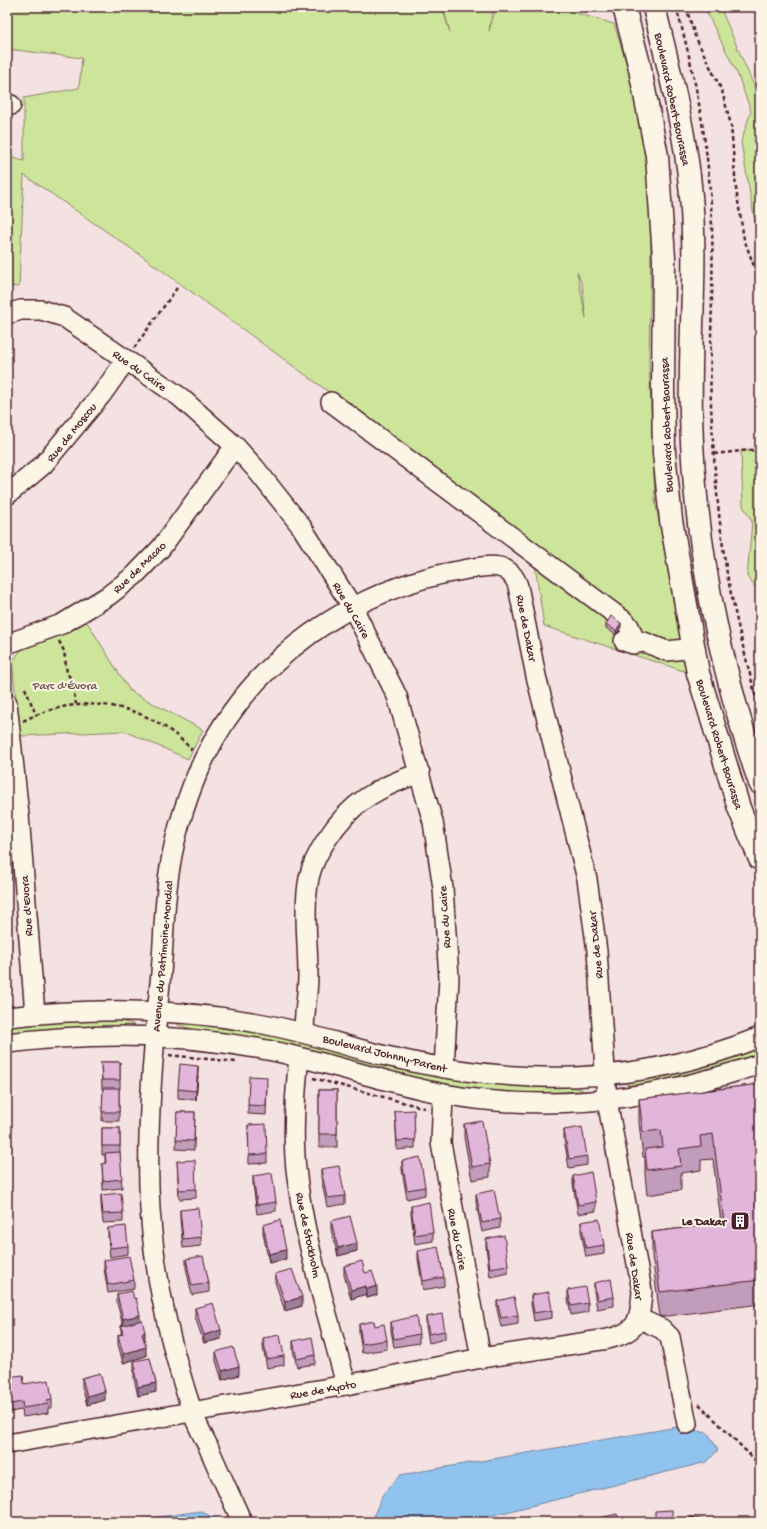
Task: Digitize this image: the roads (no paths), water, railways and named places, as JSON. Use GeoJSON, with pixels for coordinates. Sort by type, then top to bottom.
{"type":"FeatureCollection","features":[{"type":"Feature","properties":{"kind":"highway","name":"Boulevard Robert-Bourassa"},"geometry":{"type":"LineString","coordinates":[[624,7],[643,79],[657,156],[664,258],[664,453],[671,520],[698,674],[739,808],[760,859]]}},
{"type":"Feature","properties":{"kind":"highway","name":"Boulevard Robert-Bourassa"},"geometry":{"type":"LineString","coordinates":[[654,7],[667,64],[690,185],[693,257],[690,350],[690,417],[698,515],[709,590],[724,663],[760,783]]}},
{"type":"Feature","properties":{"kind":"street","name":"Rue du Caire"},"geometry":{"type":"LineString","coordinates":[[7,314],[20,310],[41,310],[64,317],[180,397],[235,446],[255,468],[301,526],[353,608],[397,696],[433,822],[443,888],[449,978],[444,1068]]}},
{"type":"Feature","properties":{"kind":"street","name":"Rue de Moscou"},"geometry":{"type":"LineString","coordinates":[[7,495],[43,466],[102,394],[126,360]]}},
{"type":"Feature","properties":{"kind":"street"},"geometry":{"type":"LineString","coordinates":[[331,402],[623,620],[628,626],[629,642],[644,642],[667,651],[694,648]]}},
{"type":"Feature","properties":{"kind":"street","name":"Rue de Macao"},"geometry":{"type":"LineString","coordinates":[[7,644],[56,626],[108,596],[135,575],[161,548],[235,446]]}},
{"type":"Feature","properties":{"kind":"street","name":"Avenue du Patrimoine-Mondial"},"geometry":{"type":"LineString","coordinates":[[242,1522],[192,1412],[170,1335],[157,1265],[150,1197],[149,1114],[170,868],[177,834],[204,759],[227,720],[248,690],[280,658],[315,630],[353,608],[397,586],[438,574],[487,565],[509,570]]}},
{"type":"Feature","properties":{"kind":"street","name":"Rue de Dakar"},"geometry":{"type":"LineString","coordinates":[[509,570],[515,577],[518,586],[536,676],[587,879],[597,951],[607,1100],[642,1291],[641,1312],[636,1322]]}},
{"type":"Feature","properties":{"kind":"street","name":"Rue d'Evora"},"geometry":{"type":"LineString","coordinates":[[7,703],[19,815],[35,1014]]}},
{"type":"Feature","properties":{"kind":"street"},"geometry":{"type":"LineString","coordinates":[[304,1032],[308,979],[306,908],[309,877],[319,851],[339,820],[361,800],[396,781],[420,773]]}},
{"type":"Feature","properties":{"kind":"street","name":"Boulevard Johnny-Parent"},"geometry":{"type":"LineString","coordinates":[[7,1018],[35,1014],[98,1010],[212,1016],[304,1032],[385,1056],[444,1068],[510,1077],[550,1078],[605,1076],[699,1057],[760,1036]]}},
{"type":"Feature","properties":{"kind":"street","name":"Boulevard Johnny-Parent"},"geometry":{"type":"LineString","coordinates":[[7,1043],[86,1036],[156,1036],[210,1041],[299,1057],[392,1083],[443,1094],[496,1101],[549,1103],[607,1100],[696,1084],[760,1064]]}},
{"type":"Feature","properties":{"kind":"street","name":"Rue de Stockholm"},"geometry":{"type":"LineString","coordinates":[[299,1057],[295,1092],[294,1134],[296,1169],[302,1210],[346,1385]]}},
{"type":"Feature","properties":{"kind":"street","name":"Rue du Caire"},"geometry":{"type":"LineString","coordinates":[[443,1094],[441,1143],[481,1358]]}},
{"type":"Feature","properties":{"kind":"street"},"geometry":{"type":"LineString","coordinates":[[636,1322],[662,1329],[670,1337],[687,1424]]}},
{"type":"Feature","properties":{"kind":"street","name":"Rue de Kyoto"},"geometry":{"type":"LineString","coordinates":[[7,1444],[346,1385],[481,1358],[624,1336],[636,1322]]}},
{"type":"Feature","properties":{"kind":"water"},"geometry":{"type":"Polygon","coordinates":[[[677,1427],[708,1433],[718,1450],[707,1462],[466,1522],[381,1522],[374,1515],[383,1494],[400,1475],[677,1427]]]}},
{"type":"Feature","properties":{"kind":"water"},"geometry":{"type":"Polygon","coordinates":[[[201,1511],[221,1522],[132,1522],[136,1520],[201,1511]]]}},
{"type":"Feature","properties":{"kind":"place","name":"Le Dakar"},"geometry":{"type":"Point","coordinates":[740,1221]}},
{"type":"Feature","properties":{"kind":"park label","name":"Parc d'Évora"},"geometry":{"type":"Point","coordinates":[65,685]}}]}
